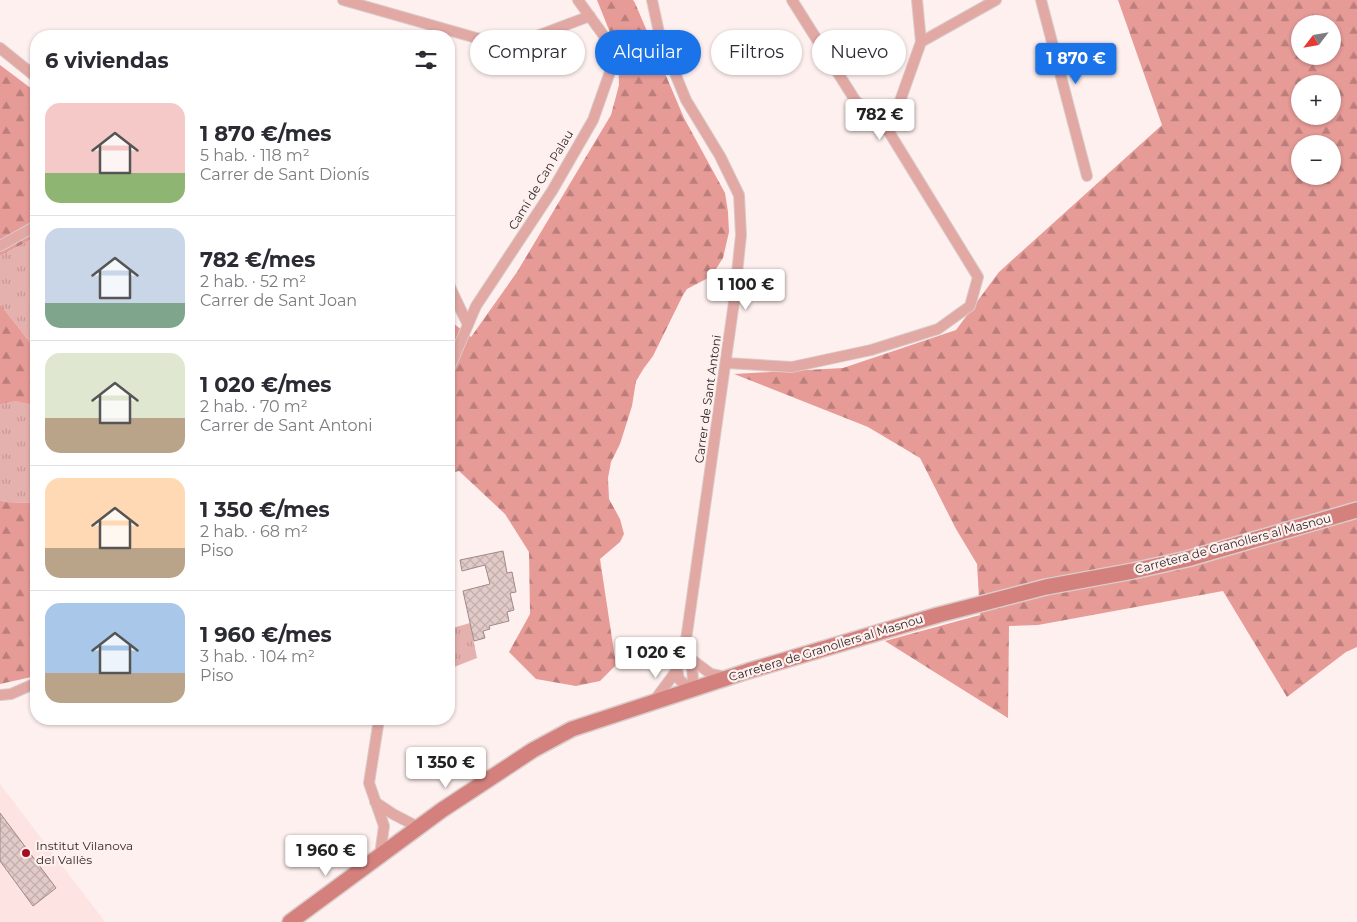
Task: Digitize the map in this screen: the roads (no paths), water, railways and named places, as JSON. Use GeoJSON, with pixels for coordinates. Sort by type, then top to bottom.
{"type":"FeatureCollection","features":[{"type":"Feature","properties":{"kind":"main road","name":"Carretera de Granollers al Masnou"},"geometry":{"type":"LineString","coordinates":[[290,922],[442,810],[552,739],[572,729],[729,677],[938,615],[1046,587],[1133,571],[1187,558],[1357,510]]}},
{"type":"Feature","properties":{"kind":"street"},"geometry":{"type":"LineString","coordinates":[[343,0],[448,30]]}},
{"type":"Feature","properties":{"kind":"street","name":"Camí de Can Palau"},"geometry":{"type":"LineString","coordinates":[[455,355],[476,306],[552,191],[592,120],[610,72],[604,36],[578,0]]}},
{"type":"Feature","properties":{"kind":"street","name":"Carrer de Sant Antoni"},"geometry":{"type":"LineString","coordinates":[[652,0],[660,37],[686,100],[720,156],[739,196],[741,235],[726,363],[686,640],[677,670],[654,702]]}},
{"type":"Feature","properties":{"kind":"street"},"geometry":{"type":"LineString","coordinates":[[726,363],[792,368],[871,350],[938,329],[970,306],[978,277],[890,132],[855,100],[792,0]]}},
{"type":"Feature","properties":{"kind":"street"},"geometry":{"type":"LineString","coordinates":[[890,132],[920,42],[917,0]]}},
{"type":"Feature","properties":{"kind":"street"},"geometry":{"type":"LineString","coordinates":[[920,42],[996,0]]}},
{"type":"Feature","properties":{"kind":"street"},"geometry":{"type":"LineString","coordinates":[[1042,0],[1087,176]]}},
{"type":"Feature","properties":{"kind":"street"},"geometry":{"type":"LineString","coordinates":[[455,32],[494,43],[534,37],[590,16]]}},
{"type":"Feature","properties":{"kind":"street"},"geometry":{"type":"LineString","coordinates":[[0,48],[30,72]]}},
{"type":"Feature","properties":{"kind":"street"},"geometry":{"type":"LineString","coordinates":[[0,246],[30,229]]}},
{"type":"Feature","properties":{"kind":"street"},"geometry":{"type":"LineString","coordinates":[[455,298],[468,325]]}},
{"type":"Feature","properties":{"kind":"street","name":"Carrer de Sant Antoni"},"geometry":{"type":"LineString","coordinates":[[686,640],[691,659],[693,685],[690,690]]}},
{"type":"Feature","properties":{"kind":"street"},"geometry":{"type":"LineString","coordinates":[[691,659],[711,674],[729,677]]}},
{"type":"Feature","properties":{"kind":"street"},"geometry":{"type":"LineString","coordinates":[[677,670],[679,679],[690,690]]}},
{"type":"Feature","properties":{"kind":"street"},"geometry":{"type":"LineString","coordinates":[[0,695],[12,694],[30,685]]}},
{"type":"Feature","properties":{"kind":"street"},"geometry":{"type":"LineString","coordinates":[[378,725],[369,783],[384,826],[380,855]]}},
{"type":"Feature","properties":{"kind":"street"},"geometry":{"type":"LineString","coordinates":[[375,802],[418,827]]}},
{"type":"Feature","properties":{"kind":"place","name":"Institut Vilanova del Vallès"},"geometry":{"type":"Point","coordinates":[26,853]}}]}
